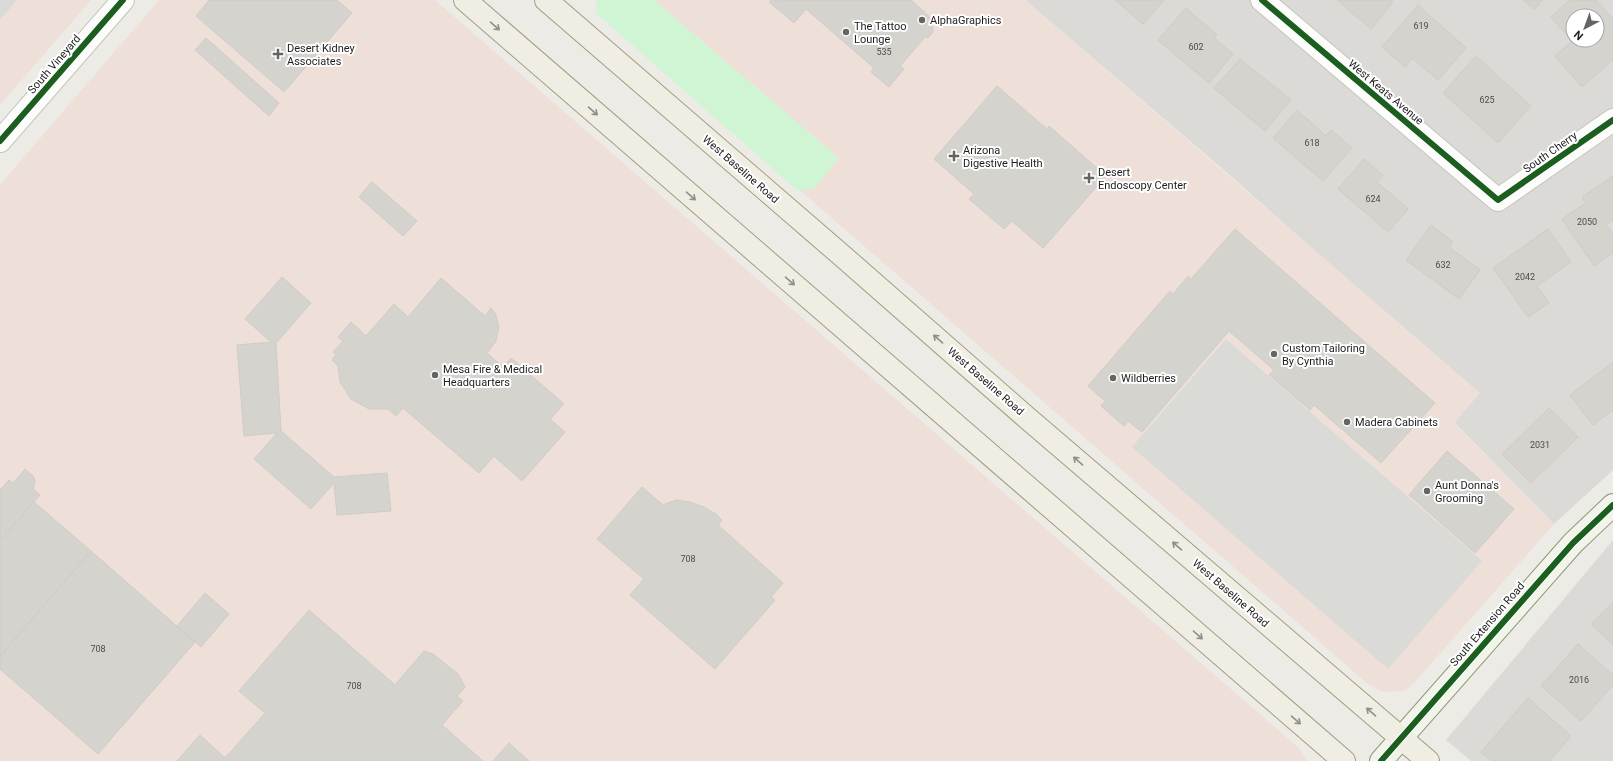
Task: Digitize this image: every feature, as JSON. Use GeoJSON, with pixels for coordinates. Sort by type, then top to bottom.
{"type":"FeatureCollection","features":[{"type":"Feature","properties":{"kind":"main road"},"geometry":{"type":"LineString","coordinates":[[465,0],[1344,761]]}},
{"type":"Feature","properties":{"kind":"main road","name":"West Baseline Road"},"geometry":{"type":"LineString","coordinates":[[546,0],[1026,417],[1428,761]]}},
{"type":"Feature","properties":{"kind":"street","name":"South Vineyard"},"geometry":{"type":"LineString","coordinates":[[0,141],[123,0]]}},
{"type":"Feature","properties":{"kind":"street","name":"West Keats Avenue"},"geometry":{"type":"LineString","coordinates":[[1262,0],[1498,200]]}},
{"type":"Feature","properties":{"kind":"street","name":"South Cherry"},"geometry":{"type":"LineString","coordinates":[[1498,200],[1613,120]]}},
{"type":"Feature","properties":{"kind":"street","name":"South Extension Road"},"geometry":{"type":"LineString","coordinates":[[1381,761],[1573,543],[1613,505]]}},
{"type":"Feature","properties":{"kind":"shaded area"},"geometry":{"type":"Polygon","coordinates":[[[0,0],[91,0],[0,105],[0,0]]]}},
{"type":"Feature","properties":{"kind":"shaded area"},"geometry":{"type":"Polygon","coordinates":[[[0,0],[17,0],[0,20],[0,0]]]}},
{"type":"Feature","properties":{"kind":"shaded area"},"geometry":{"type":"Polygon","coordinates":[[[159,0],[435,0],[1299,748],[1307,761],[0,761],[0,185],[159,0]]]}},
{"type":"Feature","properties":{"kind":"shaded area"},"geometry":{"type":"Polygon","coordinates":[[[597,0],[1025,0],[1480,393],[1454,423],[1554,524],[1415,682],[1406,690],[1393,692],[1381,691],[1368,684],[596,13],[597,0]]]}},
{"type":"Feature","properties":{"kind":"shaded area"},"geometry":{"type":"Polygon","coordinates":[[[1025,0],[1613,0],[1613,470],[1554,524],[1454,422],[1477,396],[1233,178],[1025,0]]]}},
{"type":"Feature","properties":{"kind":"shaded area"},"geometry":{"type":"Polygon","coordinates":[[[1226,339],[1482,561],[1388,669],[1132,447],[1226,339]]]}},
{"type":"Feature","properties":{"kind":"shaded area"},"geometry":{"type":"Polygon","coordinates":[[[1613,540],[1613,761],[1471,761],[1446,740],[1613,540]]]}},
{"type":"Feature","properties":{"kind":"green space"},"geometry":{"type":"Polygon","coordinates":[[[597,0],[654,0],[839,158],[815,188],[798,191],[596,13],[597,0]]]}},
{"type":"Feature","properties":{"kind":"building","name":"Desert Kidney Associates"},"geometry":{"type":"Polygon","coordinates":[[[209,0],[337,0],[352,13],[284,92],[196,16],[209,0]]]}},
{"type":"Feature","properties":{"kind":"building"},"geometry":{"type":"Polygon","coordinates":[[[771,0],[911,0],[932,19],[933,32],[928,38],[926,36],[900,66],[904,69],[889,87],[871,72],[874,68],[806,9],[794,23],[769,2],[771,0]]]}},
{"type":"Feature","properties":{"kind":"building"},"geometry":{"type":"Polygon","coordinates":[[[1115,0],[1164,0],[1143,24],[1115,0]]]}},
{"type":"Feature","properties":{"kind":"building"},"geometry":{"type":"Polygon","coordinates":[[[1337,0],[1391,0],[1393,2],[1371,29],[1337,0]]]}},
{"type":"Feature","properties":{"kind":"building"},"geometry":{"type":"Polygon","coordinates":[[[1523,0],[1543,0],[1534,10],[1523,0]]]}},
{"type":"Feature","properties":{"kind":"building"},"geometry":{"type":"Polygon","coordinates":[[[1570,0],[1596,0],[1603,8],[1565,8],[1565,33],[1551,17],[1570,0]]]}},
{"type":"Feature","properties":{"kind":"building"},"geometry":{"type":"Polygon","coordinates":[[[1418,5],[1466,48],[1438,80],[1412,58],[1405,67],[1382,47],[1418,5]]]}},
{"type":"Feature","properties":{"kind":"building"},"geometry":{"type":"Polygon","coordinates":[[[1186,8],[1217,35],[1214,38],[1233,54],[1209,83],[1158,40],[1186,8]]]}},
{"type":"Feature","properties":{"kind":"building"},"geometry":{"type":"Polygon","coordinates":[[[1605,10],[1613,19],[1613,33],[1611,35],[1613,37],[1613,60],[1582,87],[1555,56],[1565,47],[1605,48],[1605,10]]]}},
{"type":"Feature","properties":{"kind":"building"},"geometry":{"type":"Polygon","coordinates":[[[206,38],[279,103],[269,116],[195,50],[206,38]]]}},
{"type":"Feature","properties":{"kind":"building"},"geometry":{"type":"Polygon","coordinates":[[[1476,56],[1531,106],[1498,143],[1443,93],[1476,56]]]}},
{"type":"Feature","properties":{"kind":"building"},"geometry":{"type":"Polygon","coordinates":[[[1240,59],[1291,100],[1265,131],[1214,88],[1240,59]]]}},
{"type":"Feature","properties":{"kind":"building"},"geometry":{"type":"Polygon","coordinates":[[[997,86],[1047,129],[1049,126],[1106,176],[1043,248],[1012,221],[1004,229],[969,199],[974,194],[934,159],[997,86]]]}},
{"type":"Feature","properties":{"kind":"building"},"geometry":{"type":"Polygon","coordinates":[[[1297,110],[1326,136],[1331,130],[1352,148],[1323,181],[1273,138],[1297,110]]]}},
{"type":"Feature","properties":{"kind":"building"},"geometry":{"type":"Polygon","coordinates":[[[1364,159],[1383,175],[1377,182],[1408,209],[1388,232],[1338,189],[1364,159]]]}},
{"type":"Feature","properties":{"kind":"building"},"geometry":{"type":"Polygon","coordinates":[[[1613,176],[1613,220],[1606,225],[1613,234],[1613,253],[1594,266],[1562,219],[1586,203],[1582,197],[1613,176]]]}},
{"type":"Feature","properties":{"kind":"building"},"geometry":{"type":"Polygon","coordinates":[[[372,182],[417,221],[403,236],[359,197],[372,182]]]}},
{"type":"Feature","properties":{"kind":"building"},"geometry":{"type":"Polygon","coordinates":[[[1431,225],[1453,242],[1449,247],[1480,270],[1459,299],[1406,260],[1431,225]]]}},
{"type":"Feature","properties":{"kind":"building"},"geometry":{"type":"Polygon","coordinates":[[[1235,229],[1435,403],[1381,463],[1314,405],[1310,410],[1269,375],[1274,370],[1229,331],[1142,432],[1128,421],[1124,426],[1101,406],[1105,401],[1088,386],[1170,291],[1173,294],[1188,276],[1191,279],[1235,229]]]}},
{"type":"Feature","properties":{"kind":"building"},"geometry":{"type":"Polygon","coordinates":[[[1548,229],[1571,262],[1537,286],[1549,303],[1528,317],[1493,268],[1548,229]]]}},
{"type":"Feature","properties":{"kind":"building"},"geometry":{"type":"Polygon","coordinates":[[[282,277],[311,303],[276,343],[281,431],[334,477],[387,473],[391,511],[337,515],[334,483],[311,509],[254,459],[277,433],[244,436],[237,345],[271,342],[245,319],[282,277]]]}},
{"type":"Feature","properties":{"kind":"building","name":"Mesa Fire & Medical Headquarters"},"geometry":{"type":"Polygon","coordinates":[[[441,278],[485,316],[491,308],[496,315],[499,328],[496,341],[487,353],[503,367],[511,358],[564,404],[550,419],[565,432],[522,481],[494,456],[479,473],[403,408],[396,416],[388,409],[369,409],[351,399],[340,382],[338,366],[332,360],[336,354],[333,352],[343,341],[338,337],[351,322],[366,336],[394,304],[408,317],[441,278]]]}},
{"type":"Feature","properties":{"kind":"building"},"geometry":{"type":"Polygon","coordinates":[[[1613,362],[1613,410],[1593,425],[1570,395],[1613,362]]]}},
{"type":"Feature","properties":{"kind":"building"},"geometry":{"type":"Polygon","coordinates":[[[1549,408],[1578,437],[1531,483],[1502,454],[1549,408]]]}},
{"type":"Feature","properties":{"kind":"building"},"geometry":{"type":"Polygon","coordinates":[[[1447,451],[1514,509],[1475,553],[1409,495],[1447,451]]]}},
{"type":"Feature","properties":{"kind":"building"},"geometry":{"type":"Polygon","coordinates":[[[25,469],[34,477],[35,483],[33,489],[40,495],[0,541],[0,490],[9,480],[13,483],[25,469]]]}},
{"type":"Feature","properties":{"kind":"building"},"geometry":{"type":"Polygon","coordinates":[[[642,487],[663,505],[676,500],[689,502],[704,507],[716,514],[722,520],[718,525],[783,583],[771,597],[775,600],[715,669],[630,595],[644,579],[597,539],[642,487]]]}},
{"type":"Feature","properties":{"kind":"building"},"geometry":{"type":"Polygon","coordinates":[[[34,502],[91,551],[0,656],[0,541],[34,502]]]}},
{"type":"Feature","properties":{"kind":"building"},"geometry":{"type":"Polygon","coordinates":[[[91,551],[195,642],[98,754],[0,669],[0,656],[91,551]]]}},
{"type":"Feature","properties":{"kind":"building"},"geometry":{"type":"Polygon","coordinates":[[[205,593],[229,614],[201,647],[177,626],[205,593]]]}},
{"type":"Feature","properties":{"kind":"building"},"geometry":{"type":"Polygon","coordinates":[[[1613,602],[1613,645],[1591,624],[1613,602]]]}},
{"type":"Feature","properties":{"kind":"building"},"geometry":{"type":"Polygon","coordinates":[[[309,610],[395,685],[424,651],[433,654],[458,674],[465,687],[457,696],[463,701],[442,725],[483,761],[177,761],[200,735],[225,758],[265,713],[239,691],[309,610]]]}},
{"type":"Feature","properties":{"kind":"building"},"geometry":{"type":"Polygon","coordinates":[[[1578,644],[1613,675],[1613,685],[1581,721],[1541,686],[1578,644]]]}},
{"type":"Feature","properties":{"kind":"building"},"geometry":{"type":"Polygon","coordinates":[[[1528,698],[1571,736],[1550,761],[1492,761],[1481,752],[1528,698]]]}},
{"type":"Feature","properties":{"kind":"building"},"geometry":{"type":"Polygon","coordinates":[[[509,743],[529,761],[493,761],[509,743]]]}},
{"type":"Feature","properties":{"kind":"cycle path"},"geometry":{"type":"LineString","coordinates":[[0,141],[123,0]]}},
{"type":"Feature","properties":{"kind":"cycle path"},"geometry":{"type":"LineString","coordinates":[[1262,0],[1498,200],[1613,120]]}},
{"type":"Feature","properties":{"kind":"cycle path"},"geometry":{"type":"LineString","coordinates":[[1381,761],[1573,543],[1613,505]]}},
{"type":"Feature","properties":{"kind":"place","name":"AlphaGraphics"},"geometry":{"type":"Point","coordinates":[922,20]}},
{"type":"Feature","properties":{"kind":"place","name":"The Tattoo Lounge"},"geometry":{"type":"Point","coordinates":[846,32]}},
{"type":"Feature","properties":{"kind":"place","name":"Desert Kidney Associates"},"geometry":{"type":"Point","coordinates":[278,54]}},
{"type":"Feature","properties":{"kind":"place","name":"Arizona Digestive Health"},"geometry":{"type":"Point","coordinates":[954,156]}},
{"type":"Feature","properties":{"kind":"place","name":"Desert Endoscopy Center"},"geometry":{"type":"Point","coordinates":[1089,178]}},
{"type":"Feature","properties":{"kind":"place","name":"Custom Tailoring By Cynthia"},"geometry":{"type":"Point","coordinates":[1274,354]}},
{"type":"Feature","properties":{"kind":"place","name":"Mesa Fire & Medical Headquarters"},"geometry":{"type":"Point","coordinates":[435,375]}},
{"type":"Feature","properties":{"kind":"place","name":"Wildberries"},"geometry":{"type":"Point","coordinates":[1113,378]}},
{"type":"Feature","properties":{"kind":"place","name":"Madera Cabinets"},"geometry":{"type":"Point","coordinates":[1347,422]}},
{"type":"Feature","properties":{"kind":"place","name":"Aunt Donna's Grooming"},"geometry":{"type":"Point","coordinates":[1427,491]}}]}
